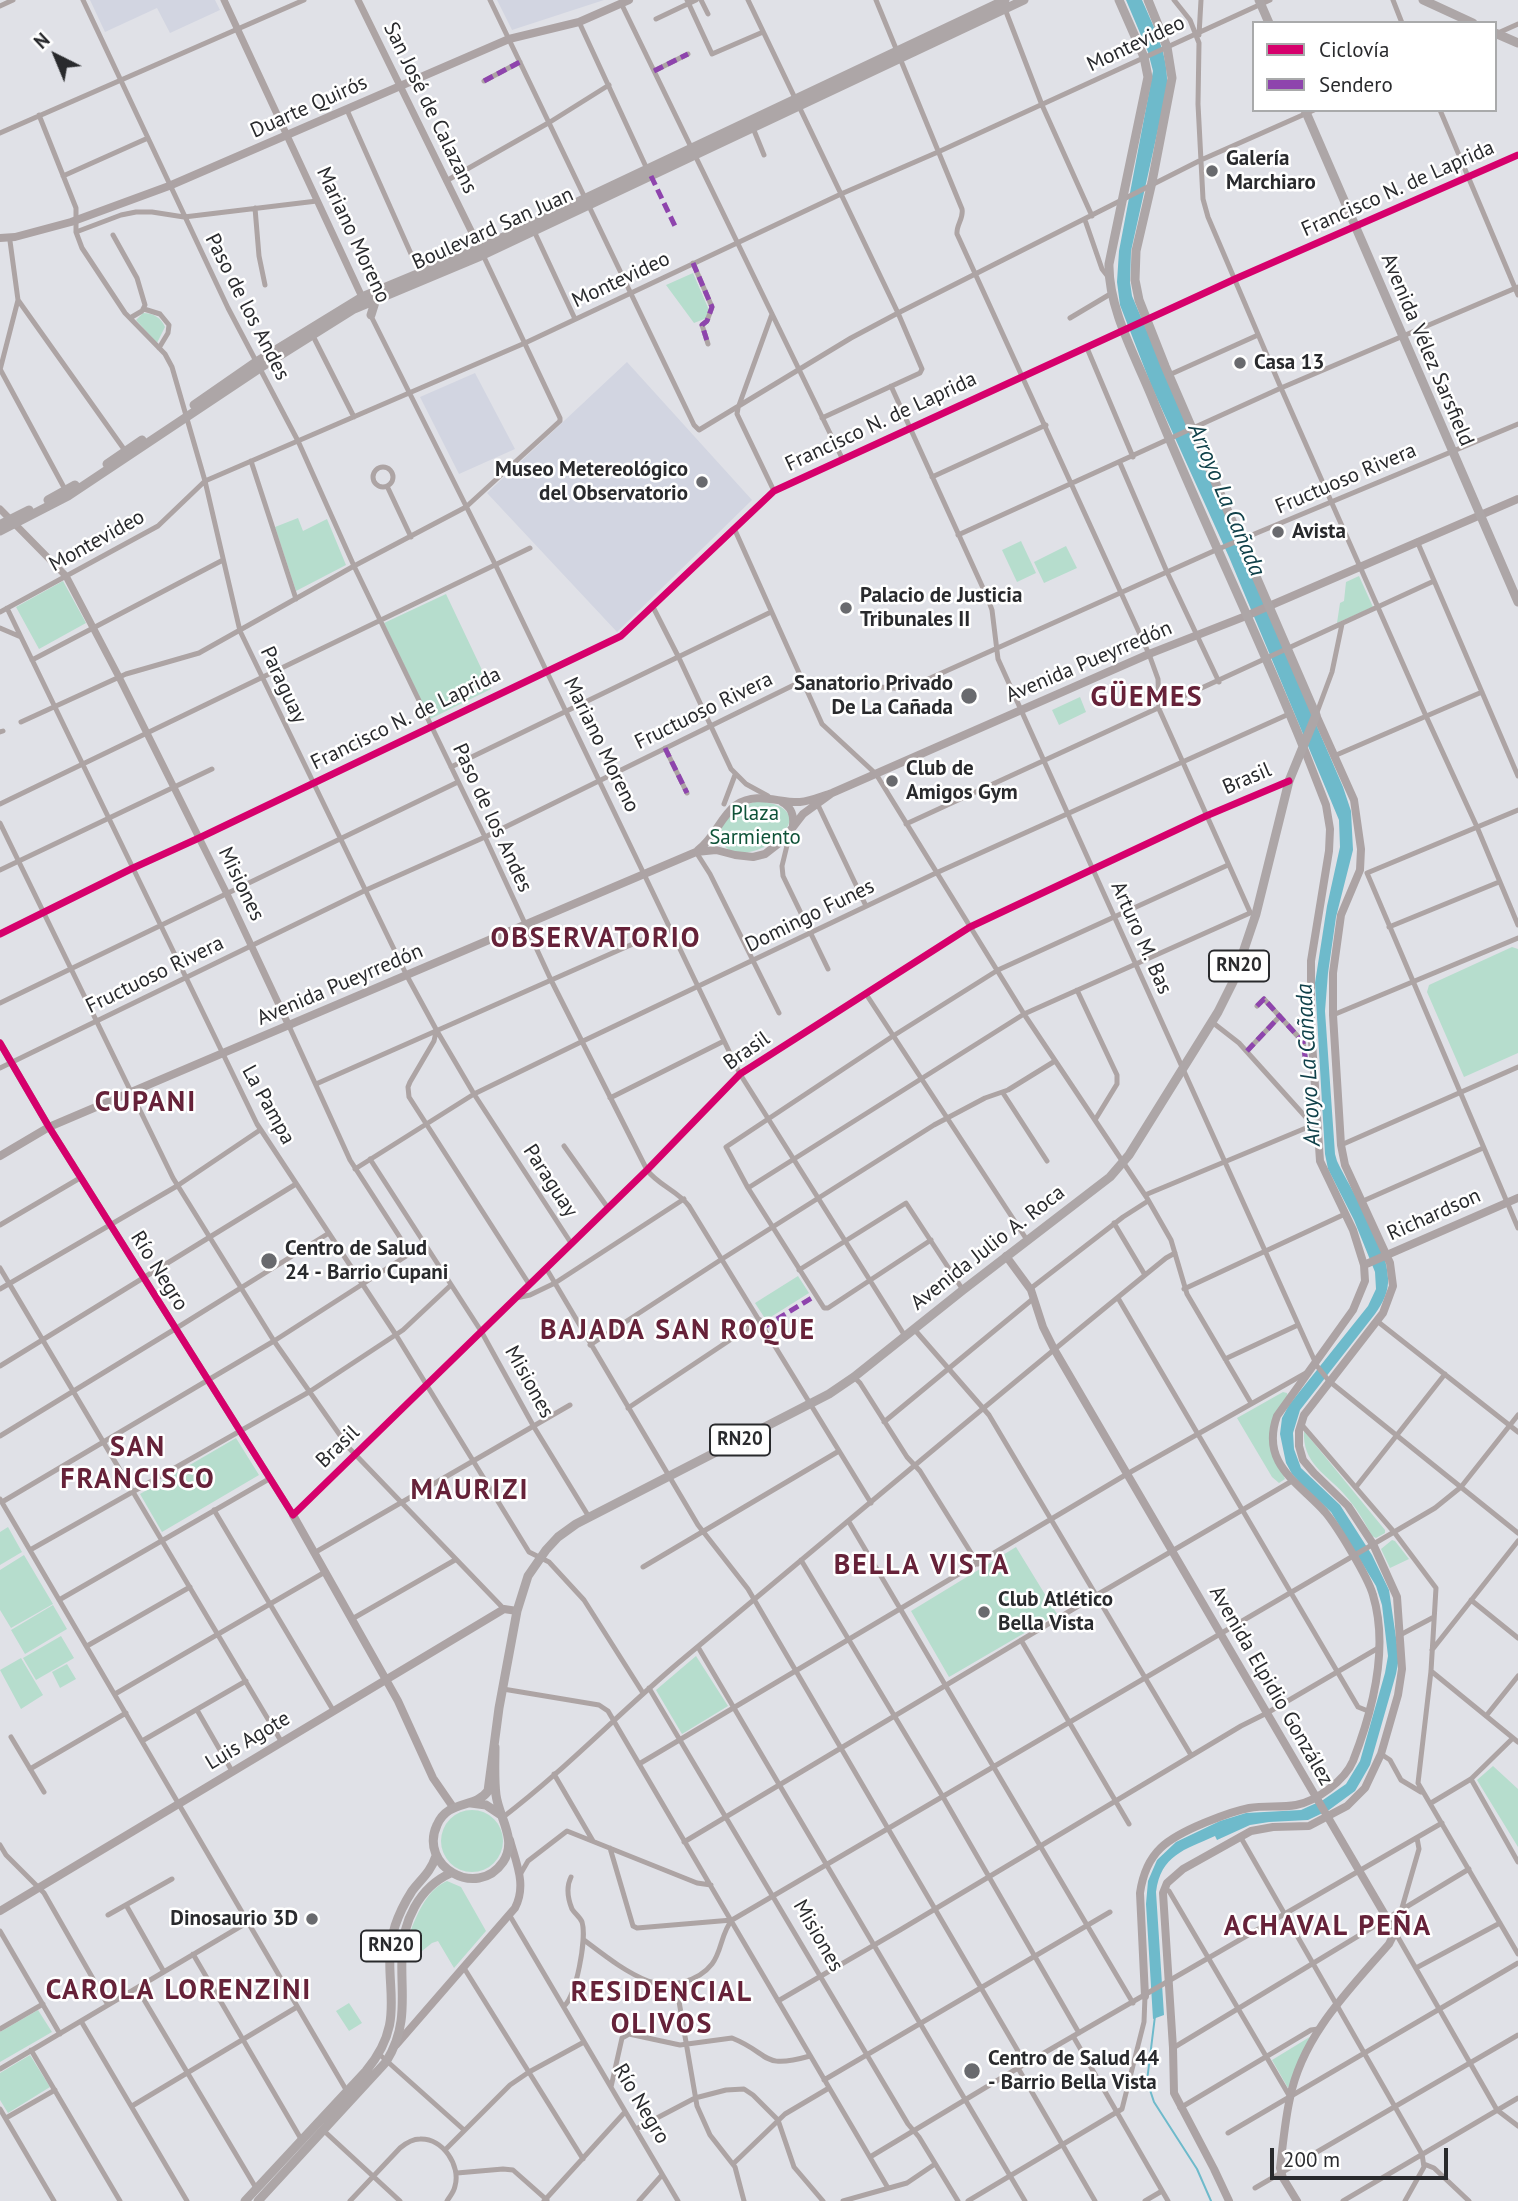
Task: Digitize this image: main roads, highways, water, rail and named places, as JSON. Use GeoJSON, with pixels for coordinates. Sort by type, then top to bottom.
{"type":"FeatureCollection","features":[{"type":"Feature","properties":{"kind":"main road","name":"Boulevard San Juan"},"geometry":{"type":"LineString","coordinates":[[258,365],[313,334],[364,300],[376,299],[587,202],[1003,3],[1024,0]]}},
{"type":"Feature","properties":{"kind":"main road"},"geometry":{"type":"LineString","coordinates":[[1119,0],[1148,72],[1109,264],[1112,293],[1125,330],[1303,746],[1326,805],[1331,829],[1310,971],[1315,1123],[1320,1161],[1367,1264],[1358,1300],[1347,1320],[1277,1416],[1272,1433],[1277,1457],[1292,1481],[1326,1514],[1354,1555],[1374,1597],[1380,1647],[1368,1711],[1348,1771],[1339,1781],[1316,1799],[1295,1805],[1261,1806],[1227,1814],[1181,1833],[1156,1851],[1142,1880],[1140,1893],[1148,1994]]}},
{"type":"Feature","properties":{"kind":"main road"},"geometry":{"type":"LineString","coordinates":[[1147,0],[1167,47],[1171,64],[1171,88],[1135,265],[1135,280],[1139,300],[1189,430],[1356,806],[1362,862],[1339,923],[1333,973],[1341,1145],[1345,1165],[1392,1270],[1388,1304],[1377,1321],[1327,1379],[1310,1406],[1301,1424],[1299,1447],[1307,1466],[1348,1506],[1397,1597],[1401,1676],[1381,1754],[1371,1779],[1359,1796],[1347,1806],[1309,1826],[1260,1829],[1240,1836],[1176,1874],[1165,1889],[1163,1899],[1174,2093],[1229,2201]]}},
{"type":"Feature","properties":{"kind":"main road"},"geometry":{"type":"LineString","coordinates":[[1423,0],[1469,21]]}},
{"type":"Feature","properties":{"kind":"main road","name":"Duarte Quirós"},"geometry":{"type":"LineString","coordinates":[[0,239],[13,239],[39,232],[169,186],[509,39],[579,22],[623,1]]}},
{"type":"Feature","properties":{"kind":"main road"},"geometry":{"type":"LineString","coordinates":[[1263,1],[1268,21]]}},
{"type":"Feature","properties":{"kind":"main road"},"geometry":{"type":"LineString","coordinates":[[1497,33],[1518,43]]}},
{"type":"Feature","properties":{"kind":"main road","name":"Boulevard San Juan"},"geometry":{"type":"LineString","coordinates":[[0,531],[67,493],[258,365],[364,300],[421,274],[534,231],[647,169],[753,128],[797,103]]}},
{"type":"Feature","properties":{"kind":"main road","name":"Avenida Vélez Sarsfield"},"geometry":{"type":"LineString","coordinates":[[1309,112],[1451,452],[1518,602]]}},
{"type":"Feature","properties":{"kind":"main road"},"geometry":{"type":"LineString","coordinates":[[0,239],[39,232]]}},
{"type":"Feature","properties":{"kind":"main road"},"geometry":{"type":"LineString","coordinates":[[371,315],[376,299]]}},
{"type":"Feature","properties":{"kind":"main road"},"geometry":{"type":"LineString","coordinates":[[1267,607],[1518,499]]}},
{"type":"Feature","properties":{"kind":"main road","name":"Boulevard San Juan"},"geometry":{"type":"LineString","coordinates":[[0,524],[13,522]]}},
{"type":"Feature","properties":{"kind":"main road","name":"Avenida Pueyrredón"},"geometry":{"type":"LineString","coordinates":[[696,852],[710,840],[726,814],[743,801],[758,797],[805,802],[832,793],[1149,654],[1267,607]]}},
{"type":"Feature","properties":{"kind":"main road","name":"Avenida Julio A. Roca"},"geometry":{"type":"LineString","coordinates":[[453,1807],[479,1800],[488,1791],[517,1611],[528,1576],[538,1558],[558,1537],[589,1517],[811,1404],[854,1377],[1110,1177],[1123,1164],[1212,1022],[1233,982],[1289,781],[1316,715]]}},
{"type":"Feature","properties":{"kind":"main road","name":"Avenida Pueyrredón"},"geometry":{"type":"LineString","coordinates":[[0,1156],[49,1127],[696,852],[709,850],[753,857],[765,854],[783,841],[803,814],[832,793]]}},
{"type":"Feature","properties":{"kind":"main road"},"geometry":{"type":"LineString","coordinates":[[780,800],[792,810],[792,828]]}},
{"type":"Feature","properties":{"kind":"main road"},"geometry":{"type":"LineString","coordinates":[[718,829],[719,843],[727,852]]}},
{"type":"Feature","properties":{"kind":"main road","name":"Richardson"},"geometry":{"type":"LineString","coordinates":[[1367,1264],[1518,1198]]}},
{"type":"Feature","properties":{"kind":"main road","name":"Avenida Elpidio González"},"geometry":{"type":"LineString","coordinates":[[1006,1256],[1030,1289],[1042,1327],[1054,1349],[1395,1932],[1389,1944],[1318,2029],[1302,2061],[1290,2096],[1281,2173],[1297,2201]]}},
{"type":"Feature","properties":{"kind":"main road","name":"Río Negro"},"geometry":{"type":"LineString","coordinates":[[293,1515],[386,1679],[433,1778],[453,1807]]}},
{"type":"Feature","properties":{"kind":"main road","name":"Luis Agote"},"geometry":{"type":"LineString","coordinates":[[0,1911],[504,1609],[517,1611]]}},
{"type":"Feature","properties":{"kind":"main road","name":"Avenida Julio A. Roca"},"geometry":{"type":"LineString","coordinates":[[396,2045],[509,1916],[520,1895],[520,1877],[501,1816],[495,1785],[495,1747]]}},
{"type":"Feature","properties":{"kind":"main road"},"geometry":{"type":"LineString","coordinates":[[466,1802],[486,1805],[501,1816]]}},
{"type":"Feature","properties":{"kind":"main road","name":"RN20"},"geometry":{"type":"LineString","coordinates":[[258,2201],[323,2130],[379,2054],[387,2037],[392,2013],[390,1954],[395,1927],[405,1902],[428,1874],[436,1856],[433,1847],[435,1828],[439,1820],[453,1807]]}},
{"type":"Feature","properties":{"kind":"main road"},"geometry":{"type":"LineString","coordinates":[[436,1856],[442,1866],[451,1873],[475,1878],[491,1873],[503,1861],[509,1846],[509,1837]]}},
{"type":"Feature","properties":{"kind":"main road","name":"RN20"},"geometry":{"type":"LineString","coordinates":[[245,2201],[302,2139],[386,2062],[396,2045],[403,2009],[402,1947],[409,1920],[424,1893],[437,1880],[451,1873]]}},
{"type":"Feature","properties":{"kind":"water"},"geometry":{"type":"Polygon","coordinates":[[[1126,0],[1142,0],[1160,43],[1167,77],[1167,89],[1131,251],[1132,296],[1351,811],[1353,850],[1336,917],[1325,1011],[1335,1154],[1382,1249],[1388,1288],[1378,1310],[1300,1410],[1293,1433],[1294,1449],[1301,1468],[1340,1505],[1372,1555],[1389,1590],[1399,1658],[1370,1765],[1355,1791],[1329,1810],[1308,1820],[1250,1825],[1217,1840],[1215,1836],[1193,1845],[1176,1855],[1163,1870],[1156,1892],[1164,2015],[1153,2019],[1146,1904],[1148,1881],[1157,1860],[1176,1842],[1220,1821],[1246,1813],[1301,1810],[1323,1800],[1346,1784],[1360,1761],[1388,1656],[1382,1605],[1376,1586],[1331,1512],[1292,1474],[1286,1463],[1280,1434],[1282,1418],[1289,1405],[1368,1306],[1376,1289],[1375,1272],[1354,1220],[1328,1169],[1325,1154],[1315,983],[1327,906],[1340,847],[1339,820],[1229,557],[1151,385],[1120,305],[1117,282],[1119,251],[1153,71],[1126,0]]]}},
{"type":"Feature","properties":{"kind":"waterway","name":"Arroyo La Cañada"},"geometry":{"type":"LineString","coordinates":[[1155,2016],[1147,2081],[1154,2102],[1197,2169],[1211,2201]]}},
{"type":"Feature","properties":{"kind":"place","name":"Galería Marchiaro"},"geometry":{"type":"Point","coordinates":[1212,171]}},
{"type":"Feature","properties":{"kind":"place","name":"Casa 13"},"geometry":{"type":"Point","coordinates":[1240,363]}},
{"type":"Feature","properties":{"kind":"place","name":"Museo Metereológico del Observatorio"},"geometry":{"type":"Point","coordinates":[702,482]}},
{"type":"Feature","properties":{"kind":"place","name":"Avista"},"geometry":{"type":"Point","coordinates":[1278,532]}},
{"type":"Feature","properties":{"kind":"place","name":"Palacio de Justicia Tribunales II"},"geometry":{"type":"Point","coordinates":[846,608]}},
{"type":"Feature","properties":{"kind":"place","name":"Sanatorio Privado De La Cañada"},"geometry":{"type":"Point","coordinates":[969,696]}},
{"type":"Feature","properties":{"kind":"place","name":"Club de Amigos Gym"},"geometry":{"type":"Point","coordinates":[892,781]}},
{"type":"Feature","properties":{"kind":"place","name":"Centro de Salud 24 - Barrio Cupani"},"geometry":{"type":"Point","coordinates":[269,1261]}},
{"type":"Feature","properties":{"kind":"place","name":"Club Atlético Bella Vista"},"geometry":{"type":"Point","coordinates":[984,1612]}},
{"type":"Feature","properties":{"kind":"place","name":"Dinosaurio 3D"},"geometry":{"type":"Point","coordinates":[312,1919]}},
{"type":"Feature","properties":{"kind":"place","name":"Centro de Salud 44 - Barrio Bella Vista"},"geometry":{"type":"Point","coordinates":[972,2071]}},
{"type":"Feature","properties":{"kind":"district","name":"GÜEMES"},"geometry":{"type":"Point","coordinates":[1147,698]}},
{"type":"Feature","properties":{"kind":"district","name":"OBSERVATORIO"},"geometry":{"type":"Point","coordinates":[596,939]}},
{"type":"Feature","properties":{"kind":"district","name":"CUPANI"},"geometry":{"type":"Point","coordinates":[146,1103]}},
{"type":"Feature","properties":{"kind":"district","name":"BAJADA SAN ROQUE"},"geometry":{"type":"Point","coordinates":[678,1331]}},
{"type":"Feature","properties":{"kind":"district","name":"SAN FRANCISCO"},"geometry":{"type":"Point","coordinates":[138,1464]}},
{"type":"Feature","properties":{"kind":"district","name":"MAURIZI"},"geometry":{"type":"Point","coordinates":[470,1491]}},
{"type":"Feature","properties":{"kind":"district","name":"BELLA VISTA"},"geometry":{"type":"Point","coordinates":[922,1566]}},
{"type":"Feature","properties":{"kind":"district","name":"ACHAVAL PEÑA"},"geometry":{"type":"Point","coordinates":[1328,1927]}},
{"type":"Feature","properties":{"kind":"district","name":"CAROLA LORENZINI"},"geometry":{"type":"Point","coordinates":[179,1991]}},
{"type":"Feature","properties":{"kind":"district","name":"RESIDENCIAL OLIVOS"},"geometry":{"type":"Point","coordinates":[662,2009]}},
{"type":"Feature","properties":{"kind":"park label","name":"Plaza Sarmiento"},"geometry":{"type":"Point","coordinates":[755,826]}}]}
